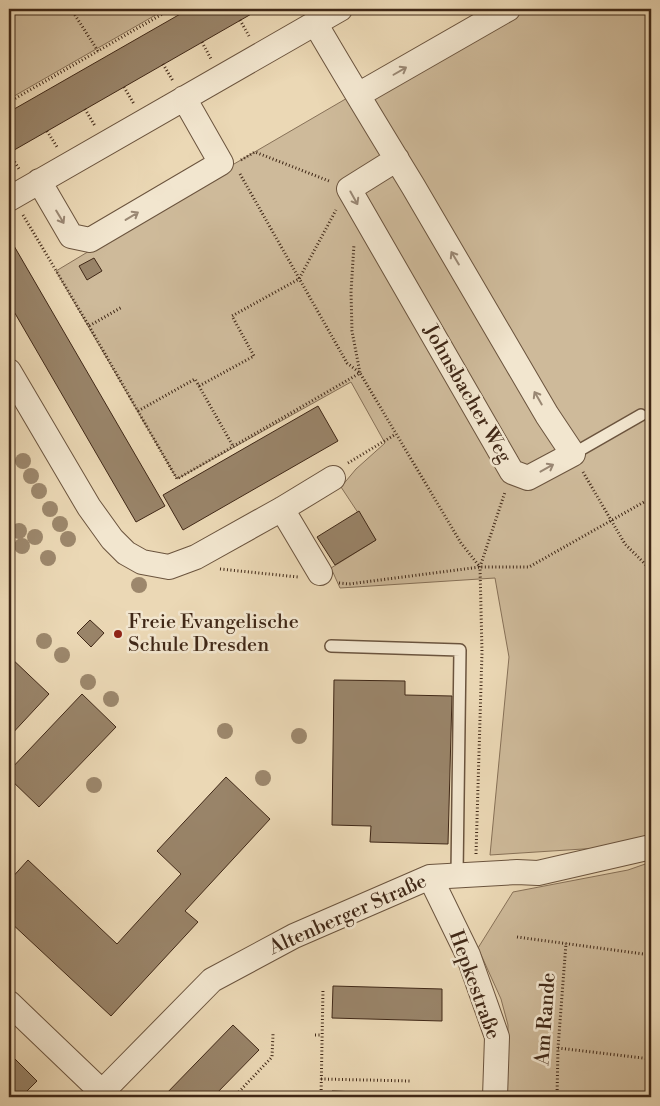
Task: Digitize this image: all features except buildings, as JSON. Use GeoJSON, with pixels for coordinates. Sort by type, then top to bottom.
{"type":"FeatureCollection","features":[{"type":"Feature","properties":{"kind":"street"},"geometry":{"type":"LineString","coordinates":[[10,198],[31,179],[181,93],[340,9]]}},
{"type":"Feature","properties":{"kind":"street"},"geometry":{"type":"LineString","coordinates":[[358,95],[508,9]]}},
{"type":"Feature","properties":{"kind":"street"},"geometry":{"type":"LineString","coordinates":[[314,23],[573,454]]}},
{"type":"Feature","properties":{"kind":"street"},"geometry":{"type":"LineString","coordinates":[[31,179],[71,236],[90,240],[228,164],[181,93]]}},
{"type":"Feature","properties":{"kind":"street"},"geometry":{"type":"LineString","coordinates":[[349,189],[396,159]]}},
{"type":"Feature","properties":{"kind":"street","name":"Johnsbacher Weg"},"geometry":{"type":"LineString","coordinates":[[349,189],[512,472],[528,478],[573,454]]}},
{"type":"Feature","properties":{"kind":"street"},"geometry":{"type":"LineString","coordinates":[[9,371],[89,507],[112,539],[126,553],[142,562],[169,567],[196,557],[333,478]]}},
{"type":"Feature","properties":{"kind":"street"},"geometry":{"type":"LineString","coordinates":[[282,509],[320,573]]}},
{"type":"Feature","properties":{"kind":"street","name":"Altenberger Straße"},"geometry":{"type":"LineString","coordinates":[[99,1095],[212,980],[294,936],[430,877],[538,872],[651,846]]}},
{"type":"Feature","properties":{"kind":"street","name":"Hepkestraße"},"geometry":{"type":"LineString","coordinates":[[430,877],[468,955],[497,1037],[495,1097]]}},
{"type":"Feature","properties":{"kind":"street"},"geometry":{"type":"LineString","coordinates":[[9,1003],[99,1095]]}},
{"type":"Feature","properties":{"kind":"lane"},"geometry":{"type":"LineString","coordinates":[[573,454],[640,415]]}},
{"type":"Feature","properties":{"kind":"lane"},"geometry":{"type":"LineString","coordinates":[[331,646],[460,650],[465,875]]}},
{"type":"Feature","properties":{"kind":"path"},"geometry":{"type":"LineString","coordinates":[[71,9],[98,51]]}},
{"type":"Feature","properties":{"kind":"path"},"geometry":{"type":"LineString","coordinates":[[9,102],[171,9]]}},
{"type":"Feature","properties":{"kind":"path"},"geometry":{"type":"LineString","coordinates":[[240,20],[254,43]]}},
{"type":"Feature","properties":{"kind":"path"},"geometry":{"type":"LineString","coordinates":[[202,42],[216,66]]}},
{"type":"Feature","properties":{"kind":"path"},"geometry":{"type":"LineString","coordinates":[[163,64],[181,93]]}},
{"type":"Feature","properties":{"kind":"path"},"geometry":{"type":"LineString","coordinates":[[124,87],[138,111]]}},
{"type":"Feature","properties":{"kind":"path"},"geometry":{"type":"LineString","coordinates":[[85,109],[99,133]]}},
{"type":"Feature","properties":{"kind":"path"},"geometry":{"type":"LineString","coordinates":[[47,131],[62,154]]}},
{"type":"Feature","properties":{"kind":"path"},"geometry":{"type":"LineString","coordinates":[[199,386],[254,356],[232,316],[299,279],[325,229],[349,189],[254,152],[228,164],[299,279],[347,363],[360,373]]}},
{"type":"Feature","properties":{"kind":"path"},"geometry":{"type":"LineString","coordinates":[[9,153],[31,179]]}},
{"type":"Feature","properties":{"kind":"path"},"geometry":{"type":"LineString","coordinates":[[10,198],[89,326],[176,479],[360,373]]}},
{"type":"Feature","properties":{"kind":"path"},"geometry":{"type":"LineString","coordinates":[[361,210],[356,224],[351,292],[352,331],[360,373],[461,542],[480,566]]}},
{"type":"Feature","properties":{"kind":"path"},"geometry":{"type":"LineString","coordinates":[[89,326],[122,307]]}},
{"type":"Feature","properties":{"kind":"path"},"geometry":{"type":"LineString","coordinates":[[138,411],[195,379],[233,446]]}},
{"type":"Feature","properties":{"kind":"path"},"geometry":{"type":"LineString","coordinates":[[333,478],[334,472],[396,434]]}},
{"type":"Feature","properties":{"kind":"path"},"geometry":{"type":"LineString","coordinates":[[573,454],[625,544],[651,570]]}},
{"type":"Feature","properties":{"kind":"path"},"geometry":{"type":"LineString","coordinates":[[465,875],[477,850],[482,652],[480,566],[512,472]]}},
{"type":"Feature","properties":{"kind":"path"},"geometry":{"type":"LineString","coordinates":[[480,566],[529,567],[651,498]]}},
{"type":"Feature","properties":{"kind":"path"},"geometry":{"type":"LineString","coordinates":[[517,937],[651,955]]}},
{"type":"Feature","properties":{"kind":"path","name":"Am Rande"},"geometry":{"type":"LineString","coordinates":[[557,1097],[558,1048],[566,943]]}},
{"type":"Feature","properties":{"kind":"path"},"geometry":{"type":"LineString","coordinates":[[321,1097],[323,989]]}},
{"type":"Feature","properties":{"kind":"path"},"geometry":{"type":"LineString","coordinates":[[234,1097],[272,1057],[273,1034]]}},
{"type":"Feature","properties":{"kind":"path"},"geometry":{"type":"LineString","coordinates":[[315,1035],[322,1035]]}},
{"type":"Feature","properties":{"kind":"path"},"geometry":{"type":"LineString","coordinates":[[558,1048],[651,1059]]}},
{"type":"Feature","properties":{"kind":"path"},"geometry":{"type":"LineString","coordinates":[[321,1078],[410,1081]]}},
{"type":"Feature","properties":{"kind":"shaded area"},"geometry":{"type":"Polygon","coordinates":[[[9,9],[19,9],[24,13],[32,9],[166,9],[9,99],[9,9]]]}},
{"type":"Feature","properties":{"kind":"shaded area"},"geometry":{"type":"Polygon","coordinates":[[[500,9],[651,9],[651,788],[645,845],[490,855],[509,657],[495,578],[340,588],[331,568],[376,540],[341,487],[356,469],[385,443],[351,382],[177,479],[56,271],[234,164],[500,9]]]}},
{"type":"Feature","properties":{"kind":"shaded area"},"geometry":{"type":"Polygon","coordinates":[[[651,862],[651,1097],[507,1097],[508,1025],[501,999],[478,948],[513,892],[628,870],[651,862]]]}},
{"type":"Feature","properties":{"kind":"place","name":"Freie Evangelische Schule Dresden"},"geometry":{"type":"Point","coordinates":[118,634]}}]}
